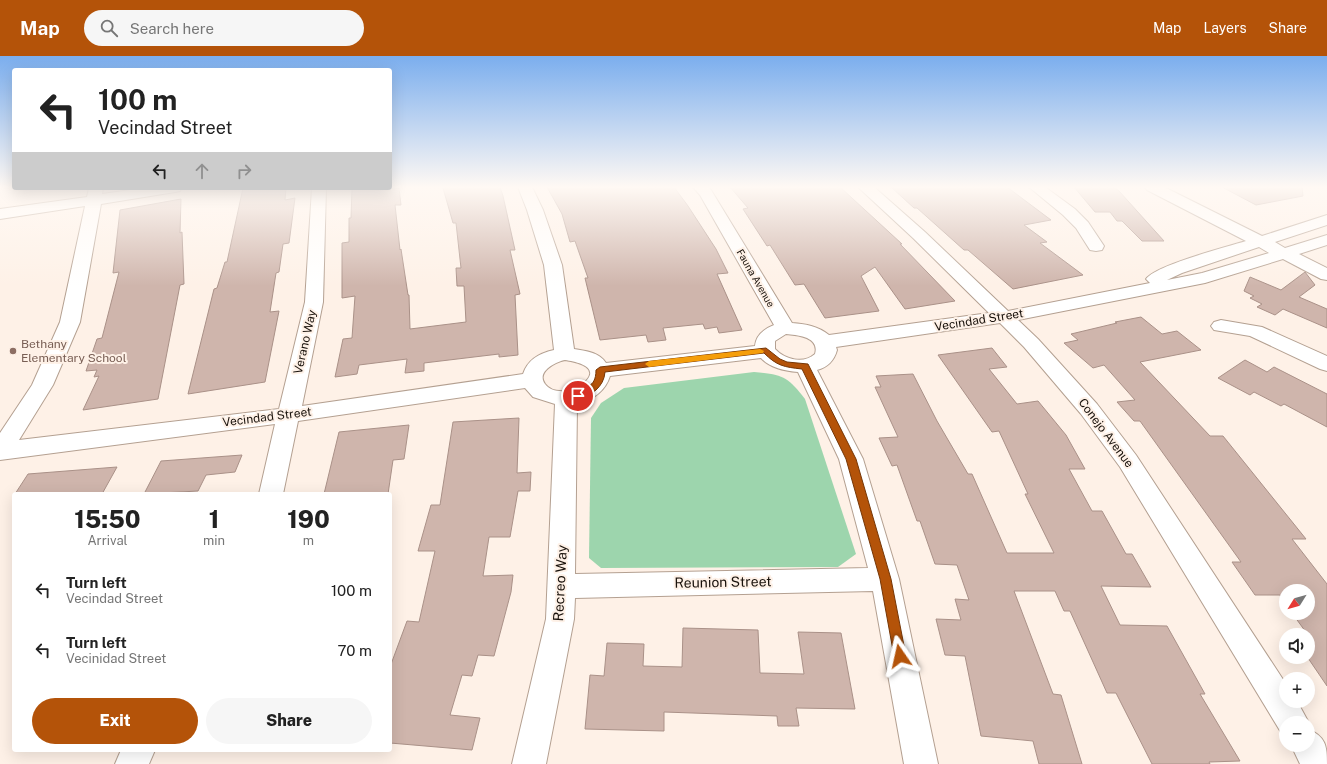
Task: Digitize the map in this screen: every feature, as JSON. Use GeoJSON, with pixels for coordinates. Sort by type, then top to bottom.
{"type":"FeatureCollection","features":[{"type":"Feature","properties":{"kind":"street"},"geometry":{"type":"LineString","coordinates":[[0,452],[42,385],[70,322],[90,220]]}},
{"type":"Feature","properties":{"kind":"street","name":"Verano Way"},"geometry":{"type":"LineString","coordinates":[[271,492],[314,302],[318,220]]}},
{"type":"Feature","properties":{"kind":"street"},"geometry":{"type":"LineString","coordinates":[[538,220],[552,265],[565,354]]}},
{"type":"Feature","properties":{"kind":"street","name":"Fauna Avenue"},"geometry":{"type":"LineString","coordinates":[[722,220],[785,328]]}},
{"type":"Feature","properties":{"kind":"street","name":"Conejo Avenue"},"geometry":{"type":"LineString","coordinates":[[903,220],[1031,343],[1089,409],[1128,460],[1289,716]]}},
{"type":"Feature","properties":{"kind":"street"},"geometry":{"type":"LineString","coordinates":[[1077,220],[1096,246]]}},
{"type":"Feature","properties":{"kind":"street"},"geometry":{"type":"LineString","coordinates":[[1217,220],[1327,275]]}},
{"type":"Feature","properties":{"kind":"street"},"geometry":{"type":"LineString","coordinates":[[1248,220],[1327,259]]}},
{"type":"Feature","properties":{"kind":"street","name":"Vecindad Street"},"geometry":{"type":"LineString","coordinates":[[1131,292],[1176,268],[1327,220]]}},
{"type":"Feature","properties":{"kind":"street","name":"Vecindad Street"},"geometry":{"type":"LineString","coordinates":[[825,342],[1005,317],[1205,278],[1327,240]]}},
{"type":"Feature","properties":{"kind":"street"},"geometry":{"type":"LineString","coordinates":[[1221,326],[1254,331],[1327,364]]}},
{"type":"Feature","properties":{"kind":"street"},"geometry":{"type":"LineString","coordinates":[[785,328],[804,329],[813,332],[825,342],[827,348],[826,354],[822,360],[805,366],[782,363],[770,356],[764,345],[770,334],[785,328]]}},
{"type":"Feature","properties":{"kind":"street"},"geometry":{"type":"LineString","coordinates":[[600,370],[766,351]]}},
{"type":"Feature","properties":{"kind":"street"},"geometry":{"type":"LineString","coordinates":[[565,354],[584,356],[591,360],[600,370],[600,378],[589,392],[566,398],[546,396],[539,392],[534,386],[532,380],[533,373],[537,366],[554,356],[565,354]]}},
{"type":"Feature","properties":{"kind":"street"},"geometry":{"type":"LineString","coordinates":[[805,366],[851,459],[886,579],[921,764]]}},
{"type":"Feature","properties":{"kind":"street","name":"Vecindad Street"},"geometry":{"type":"LineString","coordinates":[[0,452],[289,415],[532,380]]}},
{"type":"Feature","properties":{"kind":"street","name":"Recreo Way"},"geometry":{"type":"LineString","coordinates":[[528,764],[560,620],[566,398]]}},
{"type":"Feature","properties":{"kind":"street","name":"Reunion Street"},"geometry":{"type":"LineString","coordinates":[[561,586],[886,579]]}},
{"type":"Feature","properties":{"kind":"street"},"geometry":{"type":"LineString","coordinates":[[132,764],[138,752]]}},
{"type":"Feature","properties":{"kind":"street"},"geometry":{"type":"LineString","coordinates":[[1311,752],[1319,764]]}},
{"type":"Feature","properties":{"kind":"green space"},"geometry":{"type":"Polygon","coordinates":[[[754,372],[772,374],[784,378],[794,386],[805,399],[856,554],[838,567],[601,568],[589,558],[591,418],[601,403],[624,388],[754,372]]]}},
{"type":"Feature","properties":{"kind":"building"},"geometry":{"type":"Polygon","coordinates":[[[119,220],[180,220],[184,284],[180,285],[158,399],[83,410],[99,376],[94,377],[97,370],[86,371],[97,339],[102,338],[119,272],[113,273],[119,220]]]}},
{"type":"Feature","properties":{"kind":"building"},"geometry":{"type":"Polygon","coordinates":[[[236,220],[292,220],[289,243],[283,244],[279,272],[276,273],[270,312],[279,311],[265,382],[188,394],[214,289],[217,288],[225,262],[227,262],[236,220]]]}},
{"type":"Feature","properties":{"kind":"building"},"geometry":{"type":"Polygon","coordinates":[[[349,220],[397,220],[400,250],[401,249],[409,295],[410,329],[466,322],[464,286],[457,286],[456,268],[461,268],[456,223],[453,223],[452,220],[508,220],[515,250],[510,250],[520,294],[515,295],[518,355],[499,357],[499,354],[424,363],[424,371],[405,373],[407,359],[359,365],[357,374],[335,377],[343,339],[352,338],[355,296],[342,298],[342,243],[349,242],[349,220]]]}},
{"type":"Feature","properties":{"kind":"building"},"geometry":{"type":"Polygon","coordinates":[[[564,220],[697,220],[716,249],[728,273],[717,274],[742,330],[719,333],[717,327],[705,329],[703,324],[663,328],[666,340],[648,342],[646,335],[600,340],[585,278],[588,278],[575,241],[570,242],[564,220]]]}},
{"type":"Feature","properties":{"kind":"building"},"geometry":{"type":"Polygon","coordinates":[[[750,220],[876,220],[902,244],[900,244],[955,301],[905,309],[875,267],[861,276],[879,311],[825,318],[804,284],[795,285],[770,245],[767,246],[750,220]]]}},
{"type":"Feature","properties":{"kind":"building"},"geometry":{"type":"Polygon","coordinates":[[[930,220],[1051,220],[1024,225],[1047,242],[1040,243],[1083,275],[1013,289],[968,250],[964,250],[930,220]]]}},
{"type":"Feature","properties":{"kind":"building"},"geometry":{"type":"Polygon","coordinates":[[[1116,220],[1145,220],[1164,241],[1142,241],[1122,221],[1116,220]]]}},
{"type":"Feature","properties":{"kind":"building"},"geometry":{"type":"Polygon","coordinates":[[[1305,272],[1315,285],[1299,297],[1327,309],[1327,328],[1283,309],[1275,315],[1257,307],[1262,304],[1250,298],[1254,296],[1244,291],[1250,277],[1281,290],[1305,272]]]}},
{"type":"Feature","properties":{"kind":"building"},"geometry":{"type":"Polygon","coordinates":[[[1141,317],[1162,334],[1177,331],[1201,350],[1140,362],[1210,436],[1223,436],[1306,539],[1292,539],[1327,584],[1327,686],[1312,664],[1315,664],[1315,628],[1303,628],[1297,620],[1315,620],[1315,584],[1279,584],[1279,595],[1255,595],[1232,562],[1241,562],[1140,421],[1134,421],[1117,402],[1135,400],[1104,365],[1093,368],[1064,343],[1078,340],[1071,334],[1117,323],[1115,322],[1141,317]]]}},
{"type":"Feature","properties":{"kind":"building"},"geometry":{"type":"Polygon","coordinates":[[[992,348],[1007,367],[989,369],[1017,404],[1038,401],[1066,435],[1085,469],[1069,469],[1092,511],[1102,511],[1126,554],[1132,554],[1151,587],[1101,586],[1120,625],[1167,626],[1205,694],[1200,694],[1240,761],[1209,762],[1210,764],[1152,764],[1116,693],[1107,693],[1070,611],[1064,611],[1055,591],[1014,591],[1053,694],[1061,695],[1082,764],[1039,764],[1033,741],[981,736],[965,656],[945,655],[936,619],[961,620],[955,599],[969,600],[957,565],[935,564],[920,521],[917,521],[897,465],[892,466],[879,438],[898,437],[875,387],[881,387],[876,376],[913,374],[937,421],[968,474],[972,474],[1007,553],[1054,553],[1025,494],[1028,494],[999,431],[992,432],[938,355],[992,348]]]}},
{"type":"Feature","properties":{"kind":"building"},"geometry":{"type":"Polygon","coordinates":[[[1245,360],[1267,372],[1274,367],[1327,394],[1327,427],[1284,404],[1281,406],[1254,392],[1250,395],[1218,378],[1245,360]]]}},
{"type":"Feature","properties":{"kind":"building"},"geometry":{"type":"Polygon","coordinates":[[[519,418],[517,473],[531,472],[530,491],[518,491],[510,537],[489,537],[483,576],[513,575],[511,592],[494,656],[478,655],[472,676],[462,675],[450,715],[480,718],[472,750],[392,743],[392,662],[407,621],[419,622],[435,551],[418,551],[431,505],[440,505],[453,422],[519,418]]]}},
{"type":"Feature","properties":{"kind":"building"},"geometry":{"type":"Polygon","coordinates":[[[409,425],[404,459],[393,460],[388,492],[324,492],[339,432],[409,425]]]}},
{"type":"Feature","properties":{"kind":"building"},"geometry":{"type":"Polygon","coordinates":[[[242,455],[235,472],[206,475],[198,491],[145,492],[161,461],[242,455]]]}},
{"type":"Feature","properties":{"kind":"building"},"geometry":{"type":"Polygon","coordinates":[[[117,467],[103,492],[16,492],[28,474],[117,467]]]}},
{"type":"Feature","properties":{"kind":"building"},"geometry":{"type":"Polygon","coordinates":[[[683,628],[758,630],[760,673],[804,674],[798,632],[841,633],[855,709],[796,708],[799,726],[778,726],[777,716],[664,712],[664,731],[585,729],[590,675],[604,676],[607,643],[644,644],[643,666],[682,667],[683,628]]]}},
{"type":"Feature","properties":{"kind":"slow traffic"},"geometry":{"type":"LineString","coordinates":[[649,364],[760,351]]}},
{"type":"Feature","properties":{"kind":"place","name":"Bethany Elementary School"},"geometry":{"type":"Point","coordinates":[13,351]}},
{"type":"Feature","properties":{"kind":"route"},"geometry":{"type":"LineString","coordinates":[[578,396],[589,392],[596,385],[600,378],[600,370],[766,351],[777,361],[796,366],[805,366],[851,459],[886,579],[900,656]]}}]}
